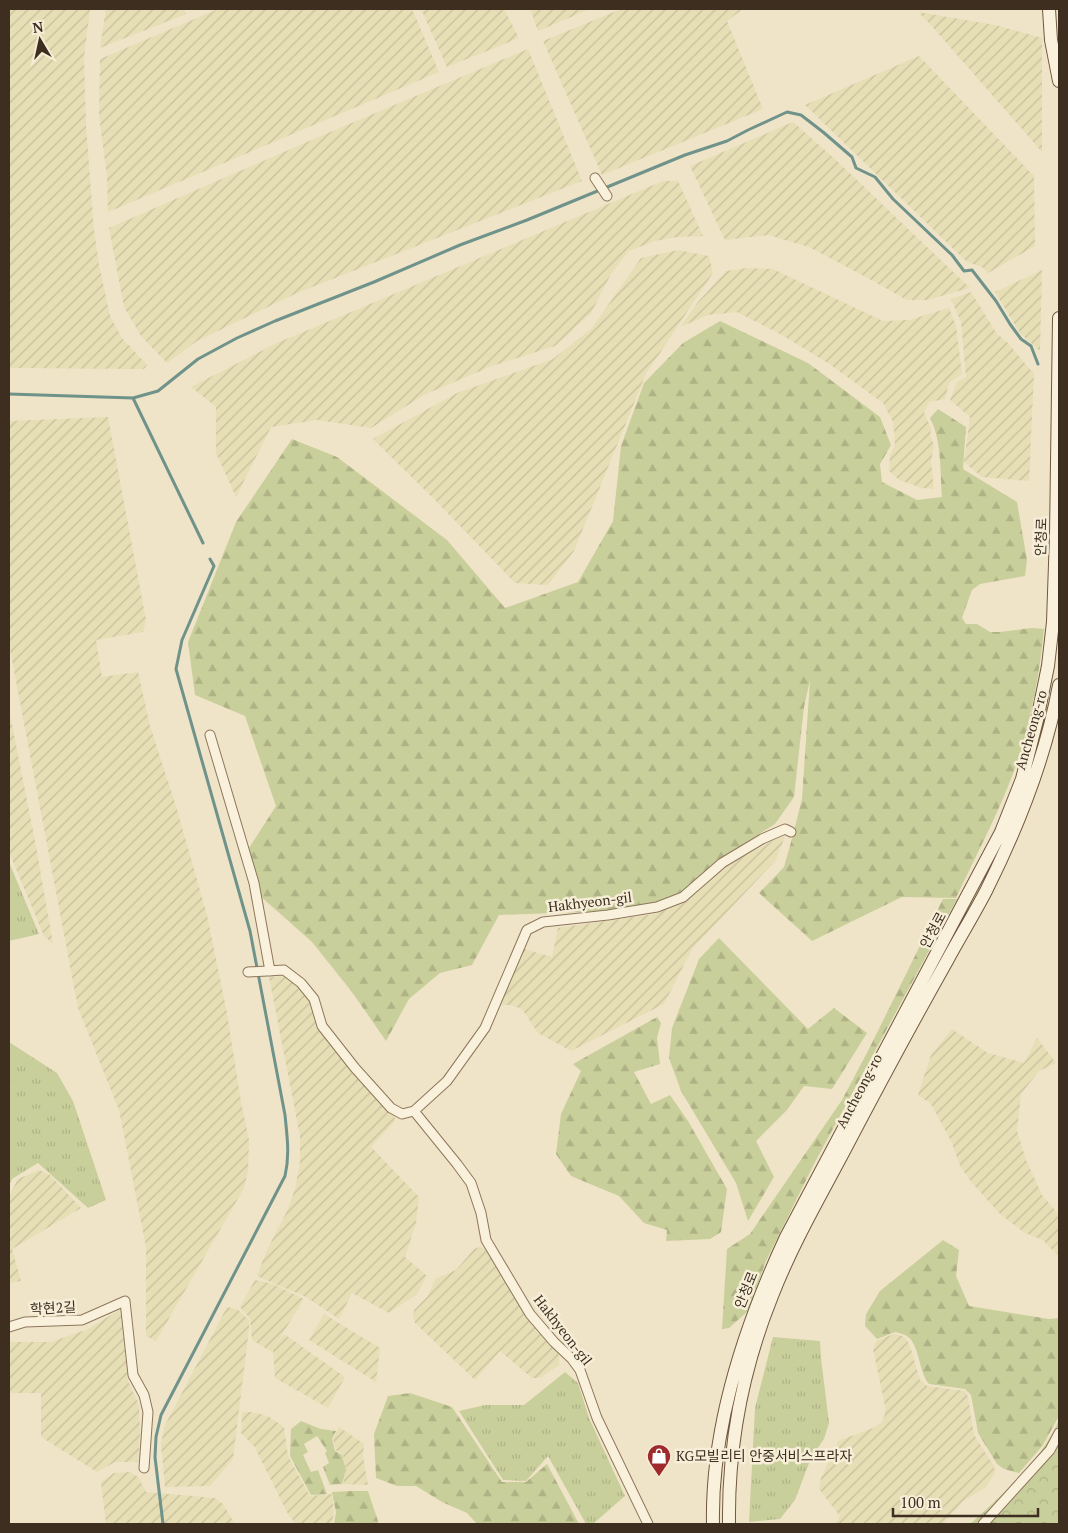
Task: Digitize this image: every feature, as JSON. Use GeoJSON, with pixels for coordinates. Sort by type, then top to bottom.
{"type":"FeatureCollection","features":[{"type":"Feature","properties":{"kind":"street"},"geometry":{"type":"LineString","coordinates":[[1049,9],[1051,40],[1059,81]]}},
{"type":"Feature","properties":{"kind":"street"},"geometry":{"type":"LineString","coordinates":[[595,178],[607,196]]}},
{"type":"Feature","properties":{"kind":"street","name":"안청로"},"geometry":{"type":"LineString","coordinates":[[713,1524],[716,1469],[722,1427],[750,1321],[767,1278],[786,1237],[1001,832],[1022,779],[1046,675],[1053,622],[1059,318]]}},
{"type":"Feature","properties":{"kind":"street","name":"Ancheong-ro"},"geometry":{"type":"LineString","coordinates":[[729,1524],[729,1492],[735,1432],[747,1375],[772,1296],[789,1257],[877,1087],[986,891],[1038,767],[1055,710],[1059,685]]}},
{"type":"Feature","properties":{"kind":"street"},"geometry":{"type":"LineString","coordinates":[[210,735],[254,883],[270,971]]}},
{"type":"Feature","properties":{"kind":"street","name":"Hakhyeon-gil"},"geometry":{"type":"LineString","coordinates":[[648,1524],[597,1418],[580,1370],[530,1314],[486,1240],[481,1213],[471,1183],[414,1111],[447,1082],[485,1028],[527,930],[543,922],[608,916],[658,907],[683,897],[722,863],[762,838],[785,828],[790,832]]}},
{"type":"Feature","properties":{"kind":"street"},"geometry":{"type":"LineString","coordinates":[[248,972],[284,970],[301,983],[314,999],[322,1026],[355,1068],[391,1108],[402,1114],[414,1111]]}},
{"type":"Feature","properties":{"kind":"street","name":"학현2길"},"geometry":{"type":"LineString","coordinates":[[9,1327],[25,1322],[82,1320],[125,1302],[133,1375],[144,1395],[148,1412],[144,1468]]}},
{"type":"Feature","properties":{"kind":"street"},"geometry":{"type":"LineString","coordinates":[[983,1524],[1050,1450],[1059,1433]]}},
{"type":"Feature","properties":{"kind":"shaded area"},"geometry":{"type":"Polygon","coordinates":[[[9,9],[90,9],[84,57],[86,125],[94,230],[99,265],[110,316],[122,338],[147,365],[144,369],[9,368],[9,9]]]}},
{"type":"Feature","properties":{"kind":"shaded area"},"geometry":{"type":"Polygon","coordinates":[[[106,9],[184,9],[186,14],[100,48],[106,9]]]}},
{"type":"Feature","properties":{"kind":"shaded area"},"geometry":{"type":"Polygon","coordinates":[[[218,9],[412,9],[439,72],[108,212],[107,177],[99,115],[100,59],[218,9]]]}},
{"type":"Feature","properties":{"kind":"shaded area"},"geometry":{"type":"Polygon","coordinates":[[[421,9],[504,9],[519,38],[447,67],[421,9]]]}},
{"type":"Feature","properties":{"kind":"shaded area"},"geometry":{"type":"Polygon","coordinates":[[[530,9],[590,9],[538,31],[530,9]]]}},
{"type":"Feature","properties":{"kind":"shaded area"},"geometry":{"type":"Polygon","coordinates":[[[621,9],[743,9],[727,21],[763,109],[602,175],[543,41],[621,9]]]}},
{"type":"Feature","properties":{"kind":"shaded area"},"geometry":{"type":"Polygon","coordinates":[[[918,12],[995,25],[1042,38],[1042,152],[929,23],[918,12]]]}},
{"type":"Feature","properties":{"kind":"shaded area"},"geometry":{"type":"Polygon","coordinates":[[[528,49],[582,181],[297,293],[197,341],[167,363],[141,336],[124,307],[109,228],[528,49]]]}},
{"type":"Feature","properties":{"kind":"shaded area"},"geometry":{"type":"Polygon","coordinates":[[[919,56],[1034,176],[1035,246],[988,273],[982,267],[967,262],[805,105],[919,56]]]}},
{"type":"Feature","properties":{"kind":"shaded area"},"geometry":{"type":"Polygon","coordinates":[[[793,122],[836,160],[970,288],[927,300],[907,300],[809,247],[768,235],[725,240],[690,166],[793,122]]]}},
{"type":"Feature","properties":{"kind":"shaded area"},"geometry":{"type":"Polygon","coordinates":[[[663,181],[678,181],[703,236],[677,237],[655,241],[629,251],[611,274],[591,313],[555,346],[492,366],[424,395],[371,428],[317,420],[271,427],[236,497],[216,453],[216,407],[191,387],[277,343],[663,181]]]}},
{"type":"Feature","properties":{"kind":"shaded area"},"geometry":{"type":"Polygon","coordinates":[[[678,250],[709,256],[713,273],[646,374],[574,551],[548,585],[515,583],[373,439],[457,393],[553,359],[592,328],[641,258],[678,250]]]}},
{"type":"Feature","properties":{"kind":"shaded area"},"geometry":{"type":"Polygon","coordinates":[[[746,268],[773,269],[883,321],[909,320],[949,308],[956,326],[962,374],[949,383],[945,399],[929,402],[924,413],[931,428],[930,435],[934,445],[931,461],[934,489],[922,488],[899,480],[889,471],[890,455],[895,445],[893,422],[883,403],[828,363],[780,334],[737,312],[708,315],[680,327],[698,302],[726,271],[746,268]]]}},
{"type":"Feature","properties":{"kind":"shaded area"},"geometry":{"type":"Polygon","coordinates":[[[1042,270],[1040,351],[1020,333],[995,292],[1042,270]]]}},
{"type":"Feature","properties":{"kind":"shaded area"},"geometry":{"type":"Polygon","coordinates":[[[971,292],[997,334],[1007,342],[1034,374],[1029,481],[982,477],[964,462],[970,417],[950,400],[957,382],[966,377],[961,322],[951,299],[971,292]]]}},
{"type":"Feature","properties":{"kind":"shaded area"},"geometry":{"type":"Polygon","coordinates":[[[108,417],[146,620],[143,632],[96,640],[102,677],[138,672],[150,726],[176,806],[207,915],[227,1013],[249,1140],[248,1171],[244,1188],[156,1341],[146,1336],[146,1247],[119,1110],[78,1008],[9,644],[9,421],[108,417]]]}},
{"type":"Feature","properties":{"kind":"shaded area"},"geometry":{"type":"Polygon","coordinates":[[[9,709],[53,944],[44,936],[9,852],[9,709]]]}},
{"type":"Feature","properties":{"kind":"shaded area"},"geometry":{"type":"Polygon","coordinates":[[[785,836],[776,860],[692,949],[664,1004],[571,1051],[538,1033],[522,1009],[511,1005],[499,1005],[524,949],[552,957],[558,928],[655,914],[685,901],[721,869],[772,841],[785,836]]]}},
{"type":"Feature","properties":{"kind":"shaded area"},"geometry":{"type":"Polygon","coordinates":[[[283,976],[295,982],[304,992],[311,1003],[316,1026],[346,1063],[394,1115],[395,1121],[371,1147],[419,1197],[416,1223],[405,1257],[427,1276],[417,1294],[389,1313],[352,1293],[339,1319],[306,1297],[257,1276],[266,1252],[287,1211],[295,1189],[300,1162],[300,1136],[269,977],[283,976]]]}},
{"type":"Feature","properties":{"kind":"shaded area"},"geometry":{"type":"Polygon","coordinates":[[[952,1029],[988,1053],[1024,1063],[1037,1038],[1056,1063],[1039,1071],[1021,1094],[1017,1131],[1026,1160],[1042,1195],[1059,1215],[1059,1255],[1043,1240],[1025,1233],[1001,1215],[972,1183],[960,1166],[952,1143],[931,1104],[918,1095],[931,1055],[952,1029]]]}},
{"type":"Feature","properties":{"kind":"shaded area"},"geometry":{"type":"Polygon","coordinates":[[[39,1170],[50,1175],[81,1208],[12,1249],[21,1281],[9,1283],[9,1196],[18,1179],[39,1170]]]}},
{"type":"Feature","properties":{"kind":"shaded area"},"geometry":{"type":"Polygon","coordinates":[[[480,1247],[487,1250],[527,1317],[559,1355],[559,1365],[540,1378],[532,1378],[500,1351],[475,1380],[415,1323],[414,1310],[428,1296],[435,1279],[456,1270],[474,1249],[480,1247]]]}},
{"type":"Feature","properties":{"kind":"shaded area"},"geometry":{"type":"Polygon","coordinates":[[[255,1280],[273,1284],[304,1299],[276,1344],[284,1334],[345,1377],[328,1408],[275,1378],[273,1350],[272,1352],[252,1340],[250,1319],[240,1307],[255,1280]]]}},
{"type":"Feature","properties":{"kind":"shaded area"},"geometry":{"type":"Polygon","coordinates":[[[227,1307],[237,1309],[249,1320],[233,1459],[210,1486],[165,1487],[161,1445],[164,1427],[227,1307]]]}},
{"type":"Feature","properties":{"kind":"shaded area"},"geometry":{"type":"Polygon","coordinates":[[[121,1309],[128,1381],[139,1405],[138,1462],[115,1462],[97,1472],[41,1437],[41,1393],[9,1393],[9,1342],[51,1342],[88,1329],[121,1309]]]}},
{"type":"Feature","properties":{"kind":"shaded area"},"geometry":{"type":"Polygon","coordinates":[[[324,1314],[380,1348],[376,1382],[309,1340],[324,1314]]]}},
{"type":"Feature","properties":{"kind":"shaded area"},"geometry":{"type":"Polygon","coordinates":[[[894,1334],[902,1336],[907,1340],[920,1380],[927,1386],[965,1391],[968,1397],[974,1435],[994,1466],[995,1472],[986,1487],[963,1501],[943,1524],[835,1524],[840,1516],[819,1489],[821,1478],[838,1441],[873,1428],[882,1422],[885,1406],[873,1349],[876,1341],[894,1334]]]}},
{"type":"Feature","properties":{"kind":"shaded area"},"geometry":{"type":"Polygon","coordinates":[[[242,1412],[268,1416],[284,1427],[288,1456],[310,1496],[332,1494],[334,1512],[332,1524],[296,1524],[288,1514],[254,1446],[241,1433],[242,1412]]]}},
{"type":"Feature","properties":{"kind":"shaded area"},"geometry":{"type":"Polygon","coordinates":[[[339,1427],[364,1444],[363,1455],[368,1485],[343,1484],[346,1470],[343,1455],[336,1450],[333,1439],[339,1427]]]}},
{"type":"Feature","properties":{"kind":"shaded area"},"geometry":{"type":"Polygon","coordinates":[[[130,1472],[138,1477],[146,1492],[215,1498],[223,1504],[235,1524],[106,1524],[101,1482],[114,1473],[130,1472]]]}},
{"type":"Feature","properties":{"kind":"green space"},"geometry":{"type":"Polygon","coordinates":[[[720,321],[808,363],[880,417],[891,445],[880,464],[882,482],[917,500],[942,497],[939,446],[930,418],[938,409],[966,427],[963,469],[1017,502],[1027,560],[1025,576],[980,584],[972,590],[962,618],[966,624],[977,624],[990,632],[1032,628],[1044,629],[1035,692],[1020,754],[990,827],[956,898],[902,897],[812,941],[759,893],[784,867],[802,799],[810,680],[804,707],[794,797],[775,824],[720,859],[681,894],[657,903],[607,911],[499,915],[472,965],[440,973],[409,999],[386,1041],[352,992],[312,942],[259,895],[249,848],[276,806],[245,716],[195,695],[188,642],[236,522],[292,439],[337,457],[447,540],[505,608],[578,582],[613,521],[621,446],[644,383],[683,343],[720,321]]]}},
{"type":"Feature","properties":{"kind":"green space"},"geometry":{"type":"Polygon","coordinates":[[[9,862],[39,934],[9,941],[9,862]]]}},
{"type":"Feature","properties":{"kind":"green space"},"geometry":{"type":"Polygon","coordinates":[[[943,899],[957,899],[814,1164],[766,1261],[748,1311],[729,1328],[722,1329],[727,1249],[750,1234],[842,1100],[943,899]]]}},
{"type":"Feature","properties":{"kind":"green space"},"geometry":{"type":"Polygon","coordinates":[[[719,938],[808,1029],[834,1008],[867,1033],[832,1089],[804,1086],[787,1110],[756,1141],[774,1177],[748,1221],[736,1183],[681,1091],[669,1058],[672,1028],[699,959],[719,938]]]}},
{"type":"Feature","properties":{"kind":"green space"},"geometry":{"type":"Polygon","coordinates":[[[657,1017],[661,1023],[657,1038],[660,1064],[634,1072],[651,1104],[670,1095],[688,1121],[727,1189],[721,1232],[710,1239],[666,1241],[667,1230],[644,1223],[619,1196],[571,1176],[556,1154],[561,1114],[581,1071],[573,1064],[657,1017]]]}},
{"type":"Feature","properties":{"kind":"green space"},"geometry":{"type":"Polygon","coordinates":[[[9,1042],[57,1073],[73,1101],[106,1200],[88,1208],[38,1163],[12,1179],[9,1186],[9,1042]]]}},
{"type":"Feature","properties":{"kind":"green space"},"geometry":{"type":"Polygon","coordinates":[[[943,1240],[959,1250],[956,1276],[969,1306],[1049,1319],[1059,1318],[1059,1416],[1043,1445],[1019,1473],[1004,1469],[997,1464],[978,1433],[971,1395],[965,1389],[929,1384],[925,1379],[914,1345],[907,1336],[895,1332],[877,1339],[865,1326],[866,1314],[880,1291],[943,1240]]]}},
{"type":"Feature","properties":{"kind":"green space"},"geometry":{"type":"Polygon","coordinates":[[[773,1337],[820,1341],[829,1423],[824,1439],[811,1458],[795,1500],[780,1519],[749,1522],[755,1408],[773,1337]]]}},
{"type":"Feature","properties":{"kind":"green space"},"geometry":{"type":"Polygon","coordinates":[[[565,1372],[578,1383],[589,1418],[625,1496],[593,1524],[586,1524],[548,1456],[526,1481],[503,1480],[459,1411],[485,1405],[524,1405],[565,1372]]]}},
{"type":"Feature","properties":{"kind":"green space"},"geometry":{"type":"Polygon","coordinates":[[[410,1393],[452,1407],[502,1482],[526,1482],[547,1464],[579,1524],[477,1524],[467,1513],[442,1502],[416,1486],[397,1486],[376,1478],[374,1434],[388,1396],[410,1393]]]}},
{"type":"Feature","properties":{"kind":"green space"},"geometry":{"type":"Polygon","coordinates":[[[1059,1420],[1059,1524],[970,1524],[1008,1489],[1032,1463],[1059,1420]]]}},
{"type":"Feature","properties":{"kind":"green space"},"geometry":{"type":"Polygon","coordinates":[[[301,1421],[321,1429],[336,1431],[332,1439],[335,1451],[342,1455],[346,1470],[342,1484],[330,1485],[323,1467],[329,1463],[325,1453],[327,1451],[317,1436],[304,1444],[308,1452],[303,1455],[311,1472],[318,1470],[327,1494],[311,1495],[290,1456],[291,1429],[301,1421]]]}},
{"type":"Feature","properties":{"kind":"green space"},"geometry":{"type":"Polygon","coordinates":[[[368,1491],[379,1524],[334,1524],[336,1512],[332,1492],[368,1491]]]}},
{"type":"Feature","properties":{"kind":"waterway"},"geometry":{"type":"LineString","coordinates":[[133,398],[158,391],[198,359],[237,338],[275,321],[685,155],[727,141],[787,112],[801,115],[823,132],[852,157],[856,168],[875,177],[893,199],[952,255],[964,271],[972,270],[996,301],[1021,339],[1031,346],[1038,364]]}},
{"type":"Feature","properties":{"kind":"waterway"},"geometry":{"type":"LineString","coordinates":[[9,394],[133,398],[203,543]]}},
{"type":"Feature","properties":{"kind":"waterway"},"geometry":{"type":"LineString","coordinates":[[163,1524],[155,1457],[156,1437],[161,1415],[285,1176],[288,1146],[285,1115],[250,931],[176,669],[182,640],[214,566],[210,559]]}},
{"type":"Feature","properties":{"kind":"place","name":"KG모빌리티 안중서비스프라자"},"geometry":{"type":"Point","coordinates":[659,1477]}}]}
